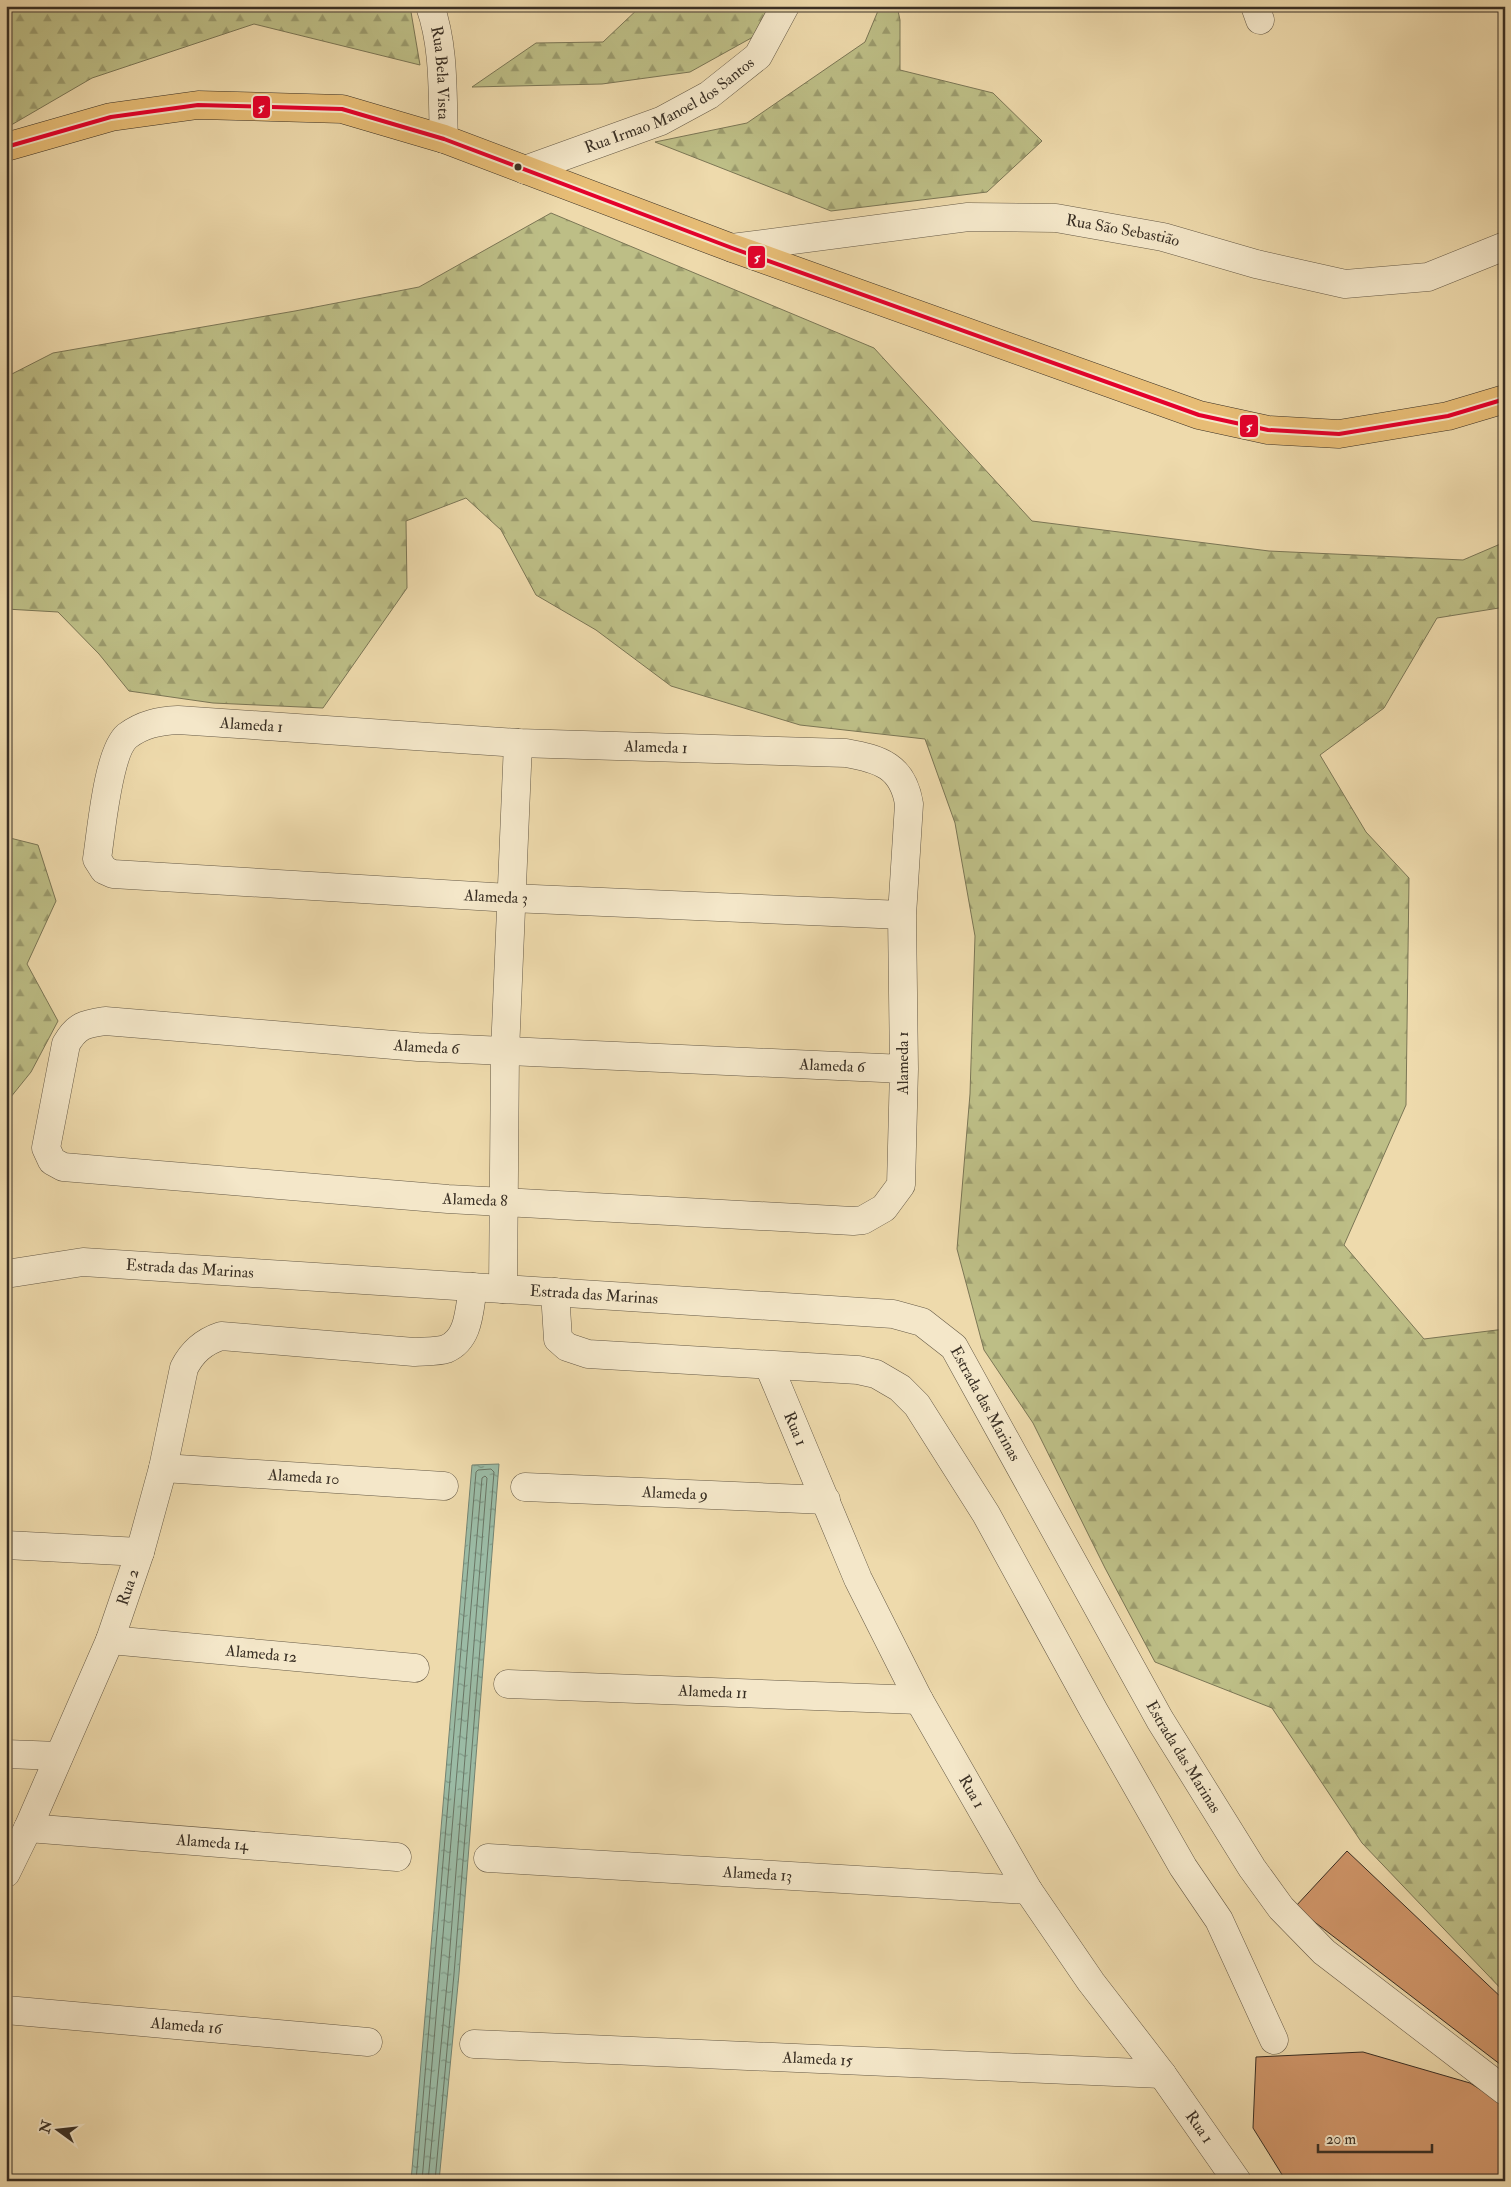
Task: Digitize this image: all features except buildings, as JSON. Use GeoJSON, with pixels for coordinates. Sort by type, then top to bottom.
{"type":"FeatureCollection","features":[{"type":"Feature","properties":{"kind":"highway"},"geometry":{"type":"LineString","coordinates":[[6,147],[111,117],[198,105],[342,109],[444,139],[732,248],[1199,415],[1268,430],[1338,434],[1448,416],[1505,399]]}},
{"type":"Feature","properties":{"kind":"street","name":"Rua Bela Vista"},"geometry":{"type":"LineString","coordinates":[[430,6],[434,18],[440,59],[444,139]]}},
{"type":"Feature","properties":{"kind":"street","name":"Rua Irmao Manoel dos Santos"},"geometry":{"type":"LineString","coordinates":[[524,170],[661,121],[709,95],[758,56],[785,6]]}},
{"type":"Feature","properties":{"kind":"street","name":"Rua São Sebastião"},"geometry":{"type":"LineString","coordinates":[[732,248],[968,217],[1056,218],[1163,237],[1256,264],[1345,284],[1428,277],[1505,246]]}},
{"type":"Feature","properties":{"kind":"street","name":"Alameda 1"},"geometry":{"type":"LineString","coordinates":[[97,859],[113,762],[126,737],[143,726],[159,721],[178,720],[518,743],[846,753],[876,759],[899,776],[906,788],[909,804],[902,915],[904,1069],[901,1185]]}},
{"type":"Feature","properties":{"kind":"street"},"geometry":{"type":"LineString","coordinates":[[503,1289],[505,1052],[518,743]]}},
{"type":"Feature","properties":{"kind":"street","name":"Alameda 3"},"geometry":{"type":"LineString","coordinates":[[97,859],[104,870],[113,874],[512,898],[902,915]]}},
{"type":"Feature","properties":{"kind":"street","name":"Alameda 6"},"geometry":{"type":"LineString","coordinates":[[46,1148],[66,1044],[72,1034],[83,1025],[105,1022],[418,1047],[904,1069]]}},
{"type":"Feature","properties":{"kind":"street","name":"Alameda 8"},"geometry":{"type":"LineString","coordinates":[[46,1148],[52,1161],[63,1167],[448,1199],[853,1221],[863,1220],[884,1208],[901,1185]]}},
{"type":"Feature","properties":{"kind":"street","name":"Estrada das Marinas"},"geometry":{"type":"LineString","coordinates":[[6,1274],[83,1262],[893,1314],[922,1322],[954,1347],[1160,1720],[1252,1868],[1281,1908],[1324,1952],[1505,2091]]}},
{"type":"Feature","properties":{"kind":"street","name":"Rua 2"},"geometry":{"type":"LineString","coordinates":[[6,1874],[110,1640],[140,1552],[163,1468],[184,1368],[190,1356],[208,1340],[220,1336],[414,1352],[444,1349],[457,1342],[465,1330],[473,1287]]}},
{"type":"Feature","properties":{"kind":"street"},"geometry":{"type":"LineString","coordinates":[[555,1292],[558,1339],[567,1347],[588,1354],[858,1370],[876,1374],[900,1388],[917,1405],[986,1514],[1183,1868],[1219,1920],[1274,2040]]}},
{"type":"Feature","properties":{"kind":"street","name":"Rua 1"},"geometry":{"type":"LineString","coordinates":[[769,1366],[858,1579],[919,1700],[1028,1890],[1091,1982],[1162,2074],[1237,2181]]}},
{"type":"Feature","properties":{"kind":"street","name":"Alameda 10"},"geometry":{"type":"LineString","coordinates":[[163,1468],[444,1486]]}},
{"type":"Feature","properties":{"kind":"street","name":"Alameda 9"},"geometry":{"type":"LineString","coordinates":[[525,1488],[826,1500]]}},
{"type":"Feature","properties":{"kind":"street"},"geometry":{"type":"LineString","coordinates":[[6,1545],[140,1552]]}},
{"type":"Feature","properties":{"kind":"street","name":"Alameda 12"},"geometry":{"type":"LineString","coordinates":[[110,1640],[415,1668]]}},
{"type":"Feature","properties":{"kind":"street","name":"Alameda 11"},"geometry":{"type":"LineString","coordinates":[[508,1684],[919,1700]]}},
{"type":"Feature","properties":{"kind":"street"},"geometry":{"type":"LineString","coordinates":[[6,1754],[59,1756]]}},
{"type":"Feature","properties":{"kind":"street","name":"Alameda 14"},"geometry":{"type":"LineString","coordinates":[[28,1828],[396,1857]]}},
{"type":"Feature","properties":{"kind":"street","name":"Alameda 13"},"geometry":{"type":"LineString","coordinates":[[488,1858],[1028,1890]]}},
{"type":"Feature","properties":{"kind":"street","name":"Alameda 16"},"geometry":{"type":"LineString","coordinates":[[6,2010],[368,2042]]}},
{"type":"Feature","properties":{"kind":"street","name":"Alameda 15"},"geometry":{"type":"LineString","coordinates":[[474,2044],[1162,2074]]}},
{"type":"Feature","properties":{"kind":"green space"},"geometry":{"type":"Polygon","coordinates":[[[6,6],[410,6],[420,65],[254,24],[92,78],[6,128],[6,6]]]}},
{"type":"Feature","properties":{"kind":"green space"},"geometry":{"type":"Polygon","coordinates":[[[641,6],[793,6],[780,22],[690,72],[602,84],[472,87],[536,43],[603,42],[641,6]]]}},
{"type":"Feature","properties":{"kind":"green space"},"geometry":{"type":"Polygon","coordinates":[[[880,6],[897,6],[900,20],[900,70],[993,93],[1042,141],[987,192],[831,211],[655,142],[747,123],[865,42],[880,6]]]}},
{"type":"Feature","properties":{"kind":"green space"},"geometry":{"type":"Polygon","coordinates":[[[551,213],[874,348],[1032,521],[1269,551],[1463,560],[1505,542],[1505,607],[1437,618],[1384,708],[1320,755],[1366,832],[1409,878],[1406,1105],[1344,1245],[1424,1339],[1505,1329],[1505,1993],[1362,1843],[1272,1708],[1155,1662],[1105,1568],[1033,1423],[984,1350],[957,1249],[970,1094],[975,936],[955,823],[925,739],[800,725],[671,686],[596,630],[536,595],[501,530],[466,498],[406,521],[407,588],[323,708],[213,703],[129,691],[99,654],[58,612],[6,609],[6,377],[53,353],[295,311],[419,287],[551,213]]]}},
{"type":"Feature","properties":{"kind":"green space"},"geometry":{"type":"Polygon","coordinates":[[[6,837],[38,845],[56,901],[27,964],[58,1021],[31,1072],[6,1103],[6,837]]]}},
{"type":"Feature","properties":{"kind":"water"},"geometry":{"type":"Polygon","coordinates":[[[499,1464],[459,1974],[439,2181],[411,2181],[472,1465],[499,1464]]]}},
{"type":"Feature","properties":{"kind":"transit line","name":"5"},"geometry":{"type":"LineString","coordinates":[[6,147],[111,117],[198,105],[342,109],[444,139],[732,248],[1199,415],[1268,430],[1339,434],[1448,416],[1505,399]]}}]}
